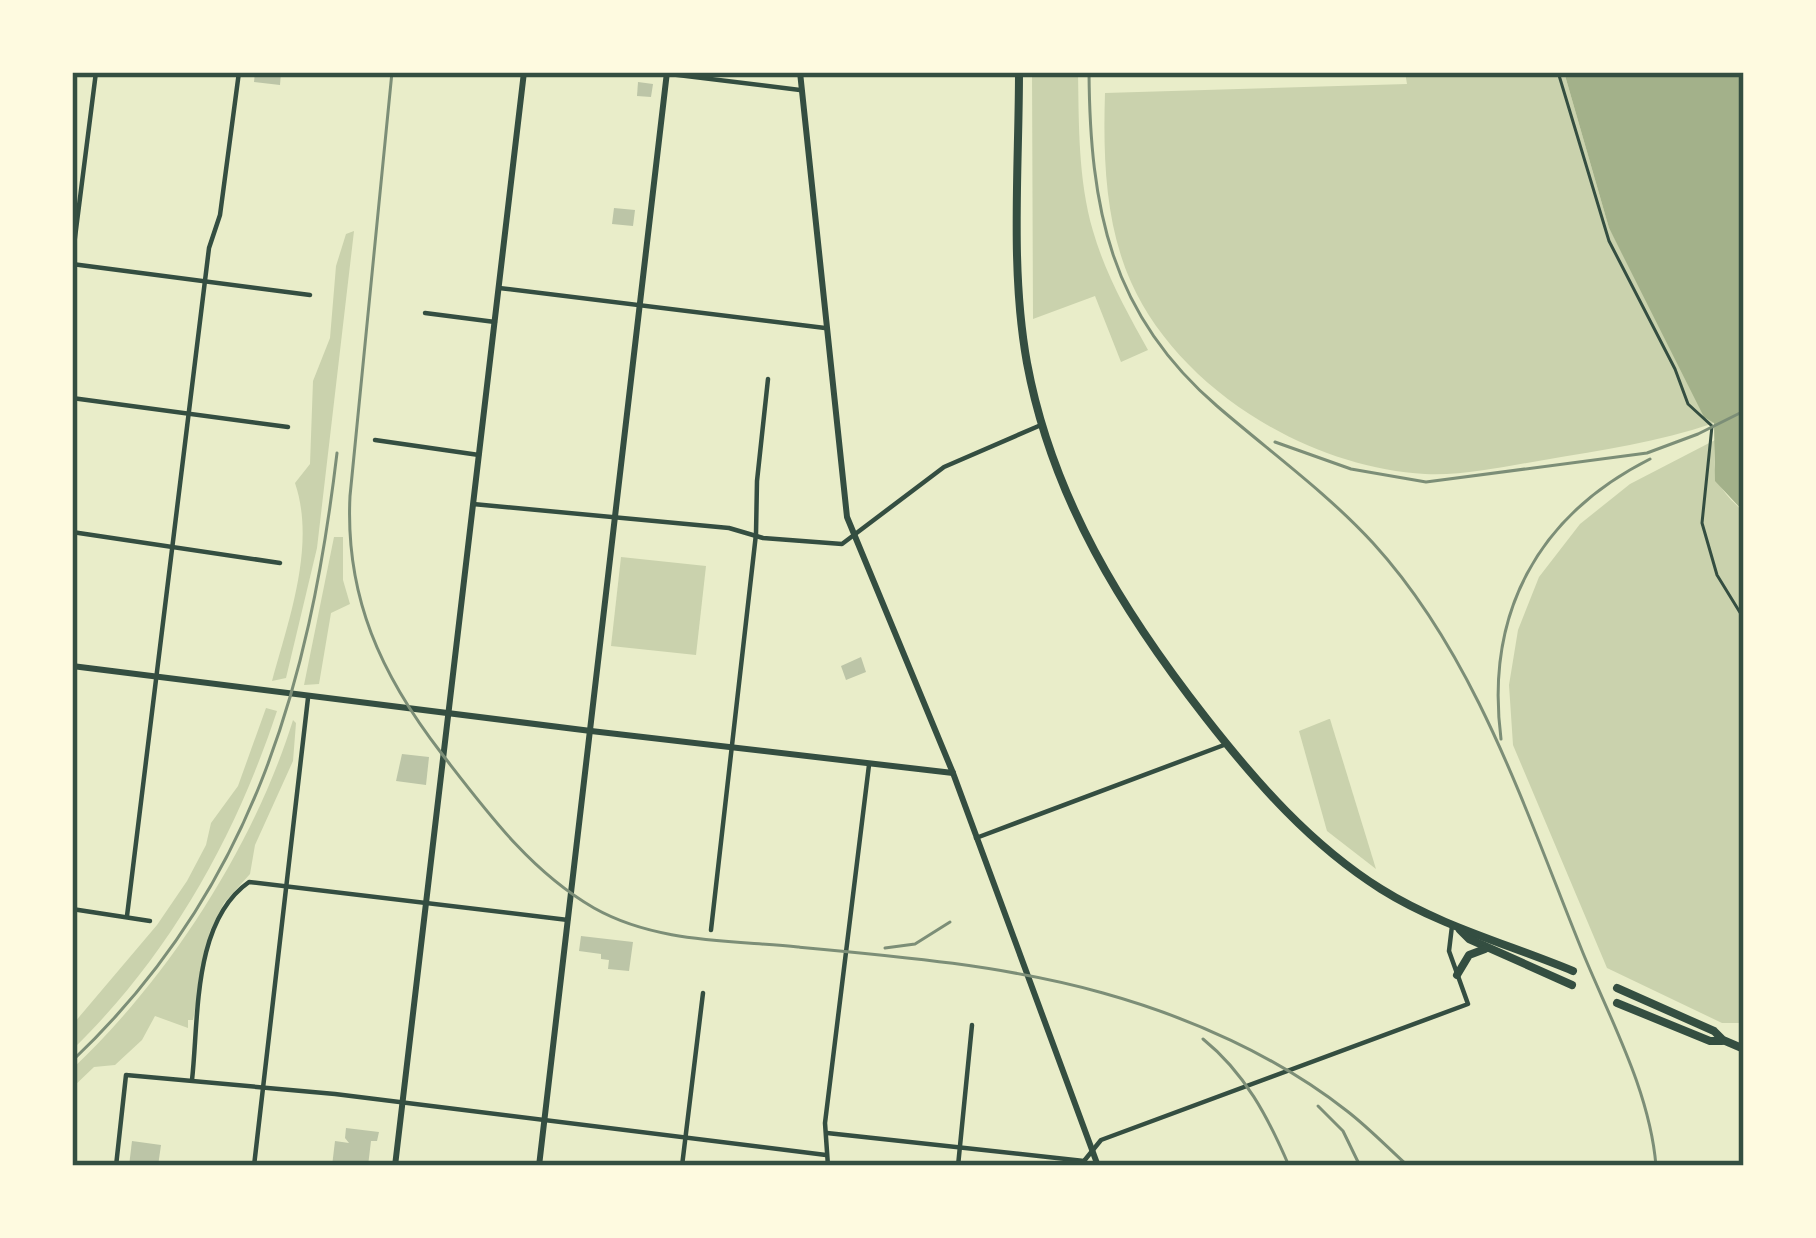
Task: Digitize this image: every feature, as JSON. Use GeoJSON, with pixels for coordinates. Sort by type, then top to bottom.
{"type":"FeatureCollection","features":[{"type":"Feature","properties":{"kind":"main road"},"geometry":{"type":"LineString","coordinates":[[395,1166],[524,72]]}},
{"type":"Feature","properties":{"kind":"main road"},"geometry":{"type":"LineString","coordinates":[[800,72],[848,517],[953,773],[1098,1166]]}},
{"type":"Feature","properties":{"kind":"main road"},"geometry":{"type":"LineString","coordinates":[[1019,72],[1021,317],[1042,424],[1064,488],[1140,632],[1226,744],[1305,831],[1385,892],[1456,927],[1469,939],[1572,986]]}},
{"type":"Feature","properties":{"kind":"main road"},"geometry":{"type":"LineString","coordinates":[[539,1166],[667,73]]}},
{"type":"Feature","properties":{"kind":"main road"},"geometry":{"type":"LineString","coordinates":[[72,666],[953,773]]}},
{"type":"Feature","properties":{"kind":"main road"},"geometry":{"type":"LineString","coordinates":[[1456,927],[1573,970]]}},
{"type":"Feature","properties":{"kind":"main road"},"geometry":{"type":"LineString","coordinates":[[1457,975],[1469,955],[1490,949]]}},
{"type":"Feature","properties":{"kind":"main road"},"geometry":{"type":"LineString","coordinates":[[1616,988],[1744,1049]]}},
{"type":"Feature","properties":{"kind":"main road"},"geometry":{"type":"LineString","coordinates":[[1617,1004],[1709,1041],[1723,1040]]}},
{"type":"Feature","properties":{"kind":"street"},"geometry":{"type":"LineString","coordinates":[[95,72],[72,263],[310,295]]}},
{"type":"Feature","properties":{"kind":"street"},"geometry":{"type":"LineString","coordinates":[[127,916],[209,248],[220,215],[238,72]]}},
{"type":"Feature","properties":{"kind":"street"},"geometry":{"type":"LineString","coordinates":[[653,72],[800,90]]}},
{"type":"Feature","properties":{"kind":"street"},"geometry":{"type":"LineString","coordinates":[[499,288],[825,328]]}},
{"type":"Feature","properties":{"kind":"street"},"geometry":{"type":"LineString","coordinates":[[425,313],[495,322]]}},
{"type":"Feature","properties":{"kind":"street"},"geometry":{"type":"LineString","coordinates":[[711,930],[756,534],[768,379]]}},
{"type":"Feature","properties":{"kind":"street"},"geometry":{"type":"LineString","coordinates":[[72,398],[288,427]]}},
{"type":"Feature","properties":{"kind":"street"},"geometry":{"type":"LineString","coordinates":[[473,504],[729,528],[842,544],[944,467],[1042,424]]}},
{"type":"Feature","properties":{"kind":"street"},"geometry":{"type":"LineString","coordinates":[[375,440],[478,455]]}},
{"type":"Feature","properties":{"kind":"street"},"geometry":{"type":"LineString","coordinates":[[72,532],[280,563]]}},
{"type":"Feature","properties":{"kind":"street"},"geometry":{"type":"LineString","coordinates":[[254,1166],[308,698]]}},
{"type":"Feature","properties":{"kind":"street"},"geometry":{"type":"LineString","coordinates":[[976,838],[1226,744]]}},
{"type":"Feature","properties":{"kind":"street"},"geometry":{"type":"LineString","coordinates":[[828,1166],[825,1123],[868,765]]}},
{"type":"Feature","properties":{"kind":"street"},"geometry":{"type":"LineString","coordinates":[[192,1080],[212,935],[232,898],[249,882],[568,920]]}},
{"type":"Feature","properties":{"kind":"street"},"geometry":{"type":"LineString","coordinates":[[72,909],[151,921]]}},
{"type":"Feature","properties":{"kind":"street"},"geometry":{"type":"LineString","coordinates":[[827,1133],[1076,1162],[1093,1153],[1101,1140],[1468,1004],[1447,941],[1456,927]]}},
{"type":"Feature","properties":{"kind":"street"},"geometry":{"type":"LineString","coordinates":[[682,1166],[703,993]]}},
{"type":"Feature","properties":{"kind":"street"},"geometry":{"type":"LineString","coordinates":[[958,1166],[973,1025]]}},
{"type":"Feature","properties":{"kind":"street"},"geometry":{"type":"LineString","coordinates":[[116,1166],[126,1075],[403,1102],[826,1155]]}},
{"type":"Feature","properties":{"kind":"path"},"geometry":{"type":"LineString","coordinates":[[1558,72],[1609,241],[1688,404],[1712,427],[1702,523],[1717,574],[1744,619]]}},
{"type":"Feature","properties":{"kind":"shaded area"},"geometry":{"type":"Polygon","coordinates":[[[1032,72],[1078,72],[1082,172],[1093,231],[1110,277],[1148,350],[1121,362],[1095,296],[1033,319],[1032,72]]]}},
{"type":"Feature","properties":{"kind":"shaded area"},"geometry":{"type":"Polygon","coordinates":[[[1405,72],[1564,72],[1609,228],[1714,423],[1609,449],[1485,470],[1425,474],[1337,457],[1294,439],[1215,389],[1181,357],[1153,321],[1122,260],[1105,165],[1105,93],[1407,84],[1405,72]]]}},
{"type":"Feature","properties":{"kind":"shaded area"},"geometry":{"type":"Polygon","coordinates":[[[1564,72],[1744,72],[1744,512],[1715,481],[1714,423],[1704,417],[1609,228],[1564,72]]]}},
{"type":"Feature","properties":{"kind":"shaded area"},"geometry":{"type":"Polygon","coordinates":[[[354,231],[317,548],[286,678],[272,681],[301,557],[303,531],[295,483],[310,464],[313,381],[330,338],[336,266],[346,234],[354,231]]]}},
{"type":"Feature","properties":{"kind":"shaded area"},"geometry":{"type":"Polygon","coordinates":[[[1715,440],[1718,480],[1744,512],[1744,1023],[1722,1023],[1607,968],[1513,745],[1509,685],[1518,630],[1539,577],[1580,524],[1630,484],[1715,440]]]}},
{"type":"Feature","properties":{"kind":"shaded area"},"geometry":{"type":"Polygon","coordinates":[[[334,537],[343,537],[343,580],[350,604],[331,613],[319,684],[304,685],[334,537]]]}},
{"type":"Feature","properties":{"kind":"shaded area"},"geometry":{"type":"Polygon","coordinates":[[[621,557],[706,566],[696,655],[611,646],[621,557]]]}},
{"type":"Feature","properties":{"kind":"shaded area"},"geometry":{"type":"Polygon","coordinates":[[[266,708],[277,711],[260,758],[195,893],[139,975],[72,1050],[74,1023],[157,925],[187,881],[206,845],[211,823],[238,786],[266,708]]]}},
{"type":"Feature","properties":{"kind":"shaded area"},"geometry":{"type":"Polygon","coordinates":[[[1330,719],[1376,869],[1327,831],[1299,731],[1330,719]]]}},
{"type":"Feature","properties":{"kind":"shaded area"},"geometry":{"type":"Polygon","coordinates":[[[293,720],[293,761],[255,845],[250,874],[224,903],[210,931],[193,1020],[188,1020],[188,1028],[155,1016],[142,1040],[115,1065],[94,1067],[72,1088],[72,1069],[142,994],[204,908],[256,815],[293,720]]]}},
{"type":"Feature","properties":{"kind":"building"},"geometry":{"type":"Polygon","coordinates":[[[255,72],[281,72],[280,85],[254,82],[255,72]]]}},
{"type":"Feature","properties":{"kind":"building"},"geometry":{"type":"Polygon","coordinates":[[[638,82],[653,84],[651,97],[637,96],[638,82]]]}},
{"type":"Feature","properties":{"kind":"building"},"geometry":{"type":"Polygon","coordinates":[[[614,208],[635,210],[633,226],[612,224],[614,208]]]}},
{"type":"Feature","properties":{"kind":"building"},"geometry":{"type":"Polygon","coordinates":[[[861,657],[866,672],[846,680],[841,666],[861,657]]]}},
{"type":"Feature","properties":{"kind":"building"},"geometry":{"type":"Polygon","coordinates":[[[402,754],[429,757],[426,785],[396,781],[402,754]]]}},
{"type":"Feature","properties":{"kind":"building"},"geometry":{"type":"Polygon","coordinates":[[[581,936],[633,942],[629,971],[608,969],[609,960],[601,959],[601,954],[579,951],[581,936]]]}},
{"type":"Feature","properties":{"kind":"building"},"geometry":{"type":"Polygon","coordinates":[[[346,1128],[379,1132],[377,1141],[371,1141],[368,1166],[332,1166],[335,1141],[349,1143],[346,1128]]]}},
{"type":"Feature","properties":{"kind":"building"},"geometry":{"type":"Polygon","coordinates":[[[132,1141],[161,1145],[158,1166],[129,1166],[132,1141]]]}},
{"type":"Feature","properties":{"kind":"railway"},"geometry":{"type":"LineString","coordinates":[[392,72],[350,496],[354,568],[371,633],[401,695],[511,839],[571,893],[642,928],[693,938],[991,969],[1103,993],[1168,1014],[1231,1040],[1320,1091],[1408,1166]]}},
{"type":"Feature","properties":{"kind":"railway"},"geometry":{"type":"LineString","coordinates":[[1089,72],[1094,168],[1102,213],[1130,295],[1181,371],[1355,524],[1410,588],[1442,635],[1496,738],[1628,1057],[1646,1111],[1656,1166]]}},
{"type":"Feature","properties":{"kind":"railway"},"geometry":{"type":"LineString","coordinates":[[1275,442],[1351,469],[1426,482],[1647,453],[1744,411]]}},
{"type":"Feature","properties":{"kind":"railway"},"geometry":{"type":"LineString","coordinates":[[72,1061],[133,996],[185,928],[227,857],[261,783],[309,624],[337,453]]}},
{"type":"Feature","properties":{"kind":"railway"},"geometry":{"type":"LineString","coordinates":[[1501,739],[1502,651],[1511,611],[1527,574],[1577,509],[1610,482],[1650,459]]}},
{"type":"Feature","properties":{"kind":"railway"},"geometry":{"type":"LineString","coordinates":[[885,948],[915,944],[950,922]]}},
{"type":"Feature","properties":{"kind":"railway"},"geometry":{"type":"LineString","coordinates":[[1203,1039],[1254,1097],[1289,1166]]}},
{"type":"Feature","properties":{"kind":"railway"},"geometry":{"type":"LineString","coordinates":[[1318,1106],[1343,1131],[1360,1166]]}}]}
